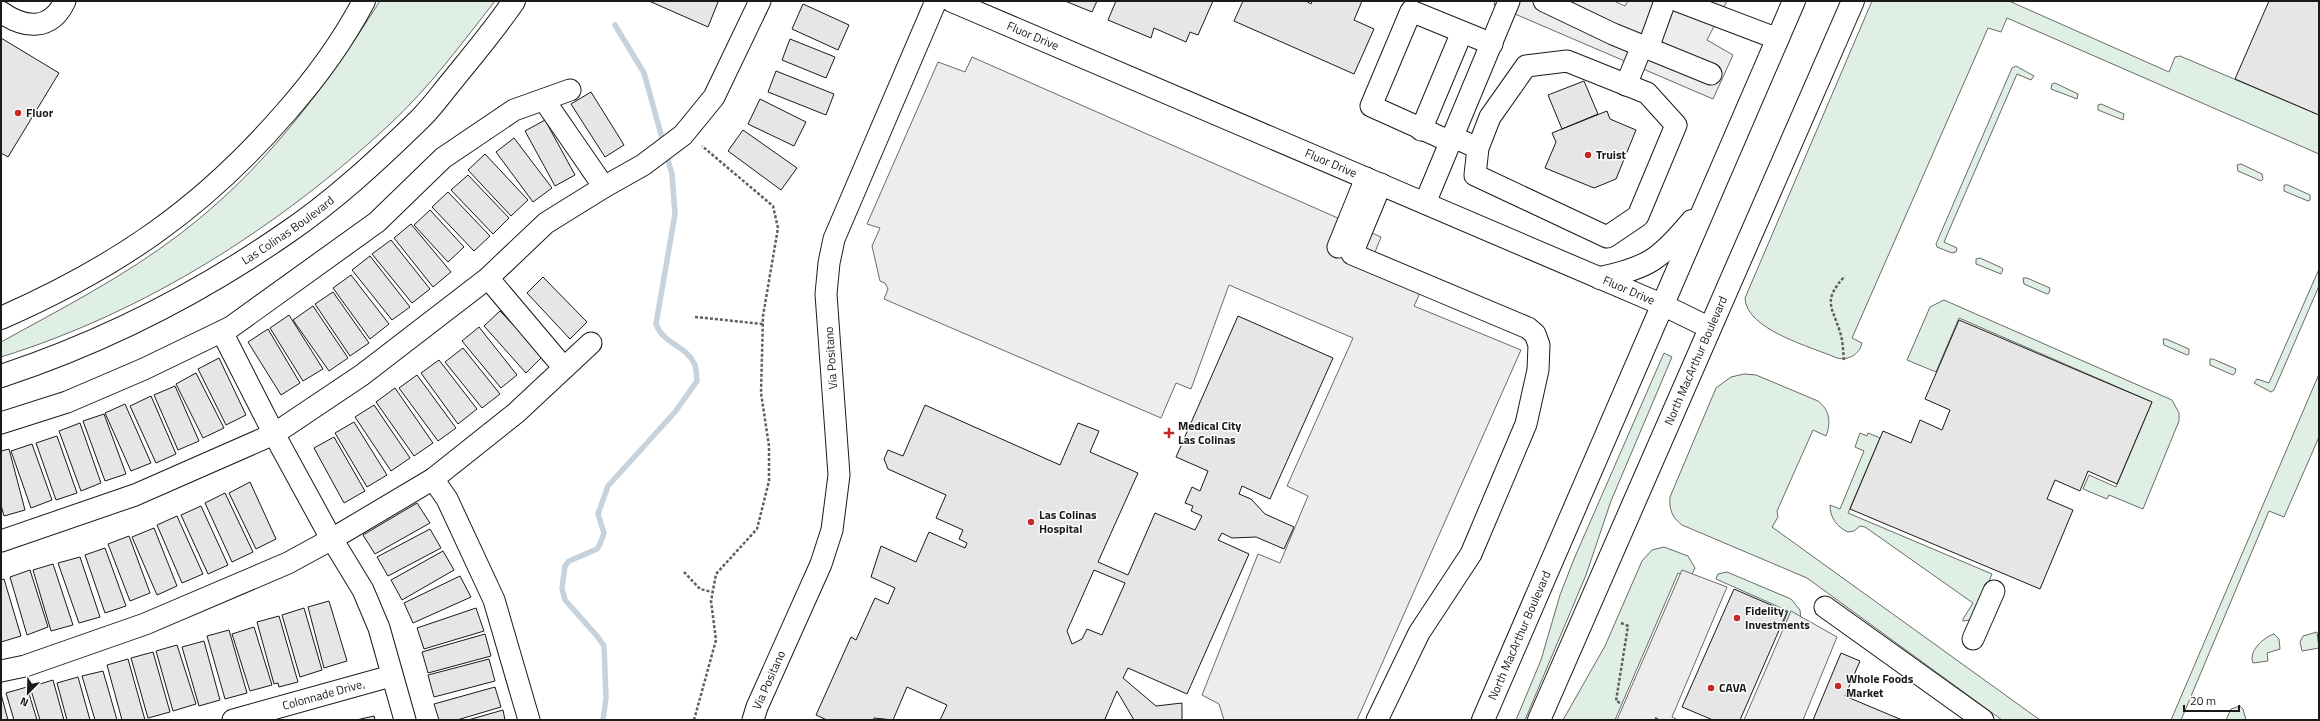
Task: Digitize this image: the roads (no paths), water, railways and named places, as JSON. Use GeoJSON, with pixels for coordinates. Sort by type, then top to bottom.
{"type":"FeatureCollection","features":[{"type":"Feature","properties":{"kind":"main road"},"geometry":{"type":"LineString","coordinates":[[1,318],[51,296],[109,264],[150,237],[196,203],[232,171],[310,84],[335,50],[364,1]]}},
{"type":"Feature","properties":{"kind":"main road","name":"Las Colinas Boulevard"},"geometry":{"type":"LineString","coordinates":[[1,376],[45,361],[159,308],[228,271],[286,234],[348,186],[422,117],[496,27],[514,1]]}},
{"type":"Feature","properties":{"kind":"main road","name":"North MacArthur Boulevard"},"geometry":{"type":"LineString","coordinates":[[1483,720],[1794,1]]}},
{"type":"Feature","properties":{"kind":"main road","name":"North MacArthur Boulevard"},"geometry":{"type":"LineString","coordinates":[[1539,720],[1853,1]]}},
{"type":"Feature","properties":{"kind":"main road"},"geometry":{"type":"LineString","coordinates":[[1600,278],[1636,269],[1652,261],[1669,249],[1708,201]]}},
{"type":"Feature","properties":{"kind":"street"},"geometry":{"type":"LineString","coordinates":[[1,12],[23,25],[44,24],[62,9],[65,1]]}},
{"type":"Feature","properties":{"kind":"street"},"geometry":{"type":"LineString","coordinates":[[1,541],[135,495],[274,434],[362,375],[488,278],[546,223],[604,187],[637,169],[683,135],[714,97],[760,1]]}},
{"type":"Feature","properties":{"kind":"street","name":"Via Positano"},"geometry":{"type":"LineString","coordinates":[[753,720],[757,707],[820,564],[832,530],[839,475],[826,294],[829,263],[834,240],[936,1]]}},
{"type":"Feature","properties":{"kind":"street","name":"Fluor Drive"},"geometry":{"type":"LineString","coordinates":[[951,1],[1663,305],[1710,328]]}},
{"type":"Feature","properties":{"kind":"street"},"geometry":{"type":"LineString","coordinates":[[1425,203],[1509,1]]}},
{"type":"Feature","properties":{"kind":"street"},"geometry":{"type":"LineString","coordinates":[[1544,1],[1645,47],[1711,74]]}},
{"type":"Feature","properties":{"kind":"street"},"geometry":{"type":"LineString","coordinates":[[1626,85],[1645,47],[1665,1]]}},
{"type":"Feature","properties":{"kind":"street"},"geometry":{"type":"LineString","coordinates":[[1678,1],[1778,39]]}},
{"type":"Feature","properties":{"kind":"street"},"geometry":{"type":"LineString","coordinates":[[1478,148],[1422,130],[1371,106],[1411,12],[1492,44]]}},
{"type":"Feature","properties":{"kind":"street"},"geometry":{"type":"LineString","coordinates":[[1422,130],[1462,32]]}},
{"type":"Feature","properties":{"kind":"street"},"geometry":{"type":"LineString","coordinates":[[1567,61],[1647,93],[1676,125],[1638,216],[1607,237],[1475,176],[1478,148],[1490,117],[1526,66],[1567,61]]}},
{"type":"Feature","properties":{"kind":"street"},"geometry":{"type":"LineString","coordinates":[[1,423],[67,402],[144,369],[222,332],[237,323],[377,222],[443,158],[514,110],[570,90]]}},
{"type":"Feature","properties":{"kind":"street"},"geometry":{"type":"LineString","coordinates":[[544,100],[604,187]]}},
{"type":"Feature","properties":{"kind":"street"},"geometry":{"type":"LineString","coordinates":[[1373,181],[1345,250],[1528,328],[1535,334],[1539,345],[1538,370],[1526,424],[1471,554],[1419,632],[1377,720]]}},
{"type":"Feature","properties":{"kind":"street"},"geometry":{"type":"LineString","coordinates":[[488,278],[564,368]]}},
{"type":"Feature","properties":{"kind":"street"},"geometry":{"type":"LineString","coordinates":[[222,332],[274,434],[332,539],[363,590],[379,628],[405,720]]}},
{"type":"Feature","properties":{"kind":"street"},"geometry":{"type":"LineString","coordinates":[[1,672],[25,666],[145,624],[288,563],[332,539],[433,479],[516,413],[590,343]]}},
{"type":"Feature","properties":{"kind":"street"},"geometry":{"type":"LineString","coordinates":[[433,479],[447,499],[494,600],[529,720]]}},
{"type":"Feature","properties":{"kind":"street"},"geometry":{"type":"LineString","coordinates":[[1973,639],[1994,591]]}},
{"type":"Feature","properties":{"kind":"street"},"geometry":{"type":"LineString","coordinates":[[1824,606],[1983,720]]}},
{"type":"Feature","properties":{"kind":"street","name":"Colonnade Drive,"},"geometry":{"type":"LineString","coordinates":[[233,720],[392,676]]}},
{"type":"Feature","properties":{"kind":"waterway"},"geometry":{"type":"LineString","coordinates":[[615,25],[644,73],[664,145]]}},
{"type":"Feature","properties":{"kind":"waterway"},"geometry":{"type":"LineString","coordinates":[[603,720],[606,698],[604,646],[565,600],[562,588],[565,566],[569,561],[597,549],[604,533],[598,514],[608,486],[675,412],[697,381],[696,367],[690,357],[664,336],[659,331],[656,324],[675,214],[672,174],[666,153]]}},
{"type":"Feature","properties":{"kind":"place","name":"Fluor"},"geometry":{"type":"Point","coordinates":[18,113]}},
{"type":"Feature","properties":{"kind":"place","name":"Truist"},"geometry":{"type":"Point","coordinates":[1588,155]}},
{"type":"Feature","properties":{"kind":"place","name":"Medical City Las Colinas"},"geometry":{"type":"Point","coordinates":[1169,433]}},
{"type":"Feature","properties":{"kind":"place","name":"Las Colinas Hospital"},"geometry":{"type":"Point","coordinates":[1031,522]}},
{"type":"Feature","properties":{"kind":"place","name":"Fidelity Investments"},"geometry":{"type":"Point","coordinates":[1737,618]}},
{"type":"Feature","properties":{"kind":"place","name":"Whole Foods Market"},"geometry":{"type":"Point","coordinates":[1838,686]}},
{"type":"Feature","properties":{"kind":"place","name":"CAVA"},"geometry":{"type":"Point","coordinates":[1711,688]}}]}
